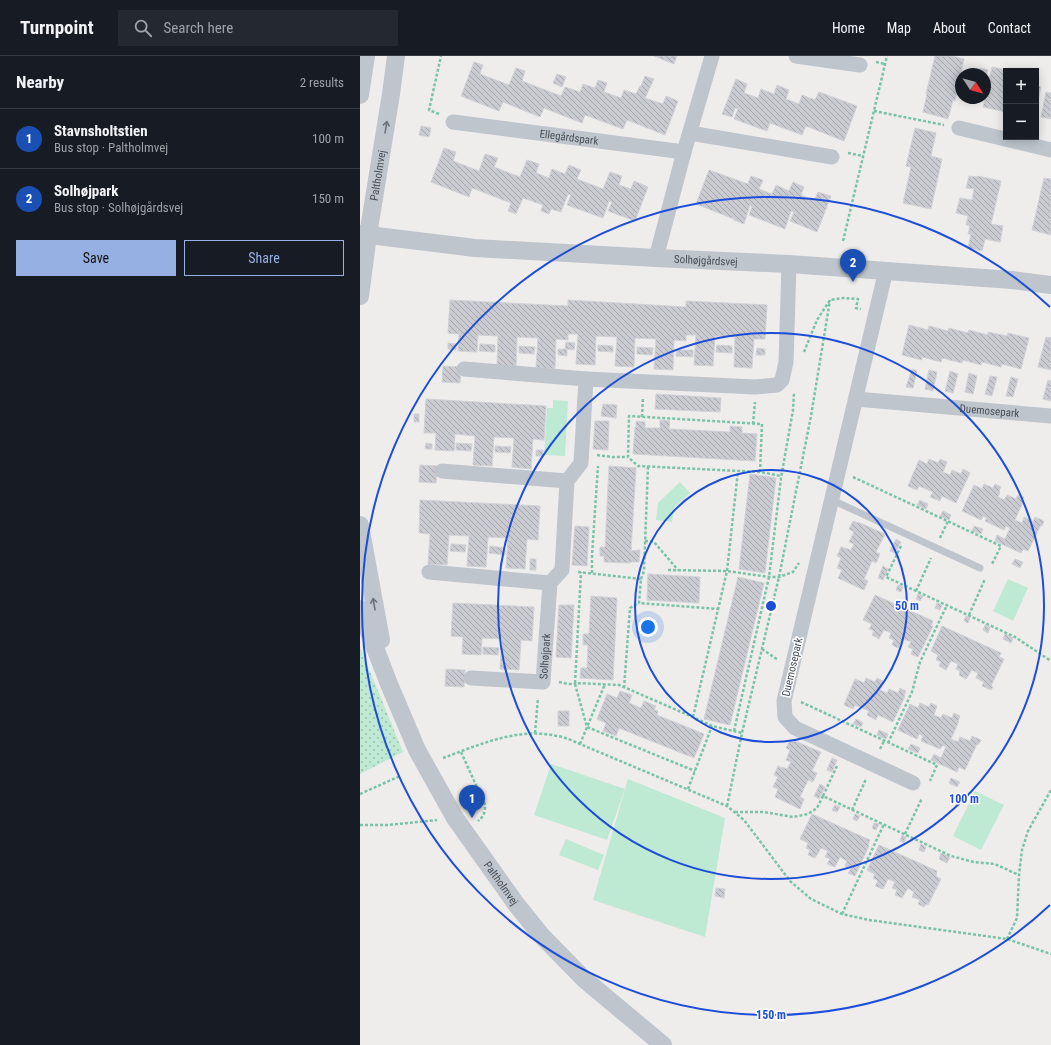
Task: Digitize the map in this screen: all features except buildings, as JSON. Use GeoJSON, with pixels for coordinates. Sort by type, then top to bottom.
{"type":"FeatureCollection","features":[{"type":"Feature","properties":{"kind":"street"},"geometry":{"type":"LineString","coordinates":[[360,95],[366,56]]}},
{"type":"Feature","properties":{"kind":"street","name":"Paltholmvej"},"geometry":{"type":"LineString","coordinates":[[360,296],[364,234],[391,94],[396,56]]}},
{"type":"Feature","properties":{"kind":"street"},"geometry":{"type":"LineString","coordinates":[[656,258],[684,152],[712,56]]}},
{"type":"Feature","properties":{"kind":"street"},"geometry":{"type":"LineString","coordinates":[[796,56],[860,65]]}},
{"type":"Feature","properties":{"kind":"street","name":"Ellegårdspark"},"geometry":{"type":"LineString","coordinates":[[454,122],[684,152]]}},
{"type":"Feature","properties":{"kind":"street"},"geometry":{"type":"LineString","coordinates":[[959,128],[1051,150]]}},
{"type":"Feature","properties":{"kind":"street"},"geometry":{"type":"LineString","coordinates":[[690,133],[832,157]]}},
{"type":"Feature","properties":{"kind":"street","name":"Solhøjgårdsvej"},"geometry":{"type":"LineString","coordinates":[[364,234],[476,248],[886,270],[1012,280],[1051,285]]}},
{"type":"Feature","properties":{"kind":"street"},"geometry":{"type":"LineString","coordinates":[[464,369],[586,379],[756,387],[778,385],[782,380],[786,362],[789,264]]}},
{"type":"Feature","properties":{"kind":"street","name":"Duemosepark"},"geometry":{"type":"LineString","coordinates":[[886,270],[784,701],[785,717],[795,728],[912,783]]}},
{"type":"Feature","properties":{"kind":"street"},"geometry":{"type":"LineString","coordinates":[[429,572],[550,583],[562,570],[567,480],[581,463],[586,379]]}},
{"type":"Feature","properties":{"kind":"street","name":"Duemosepark"},"geometry":{"type":"LineString","coordinates":[[856,399],[1051,416]]}},
{"type":"Feature","properties":{"kind":"street"},"geometry":{"type":"LineString","coordinates":[[442,471],[567,480]]}},
{"type":"Feature","properties":{"kind":"street","name":"Paltholmvej"},"geometry":{"type":"LineString","coordinates":[[360,525],[389,684]]}},
{"type":"Feature","properties":{"kind":"street","name":"Solhøjpark"},"geometry":{"type":"LineString","coordinates":[[471,678],[543,682],[550,583]]}},
{"type":"Feature","properties":{"kind":"street","name":"Paltholmvej"},"geometry":{"type":"LineString","coordinates":[[360,608],[389,684],[417,750],[455,818],[516,904],[541,935],[584,979],[663,1045]]}},
{"type":"Feature","properties":{"kind":"lane"},"geometry":{"type":"LineString","coordinates":[[832,500],[980,568]]}},
{"type":"Feature","properties":{"kind":"path"},"geometry":{"type":"LineString","coordinates":[[441,56],[429,110],[454,122]]}},
{"type":"Feature","properties":{"kind":"path"},"geometry":{"type":"LineString","coordinates":[[843,240],[887,56]]}},
{"type":"Feature","properties":{"kind":"path"},"geometry":{"type":"LineString","coordinates":[[874,111],[959,128]]}},
{"type":"Feature","properties":{"kind":"path"},"geometry":{"type":"LineString","coordinates":[[786,362],[800,362],[817,320],[830,300],[843,298],[858,299],[856,308],[864,309]]}},
{"type":"Feature","properties":{"kind":"path"},"geometry":{"type":"LineString","coordinates":[[727,806],[742,733],[780,577],[811,416],[830,300]]}},
{"type":"Feature","properties":{"kind":"path"},"geometry":{"type":"LineString","coordinates":[[734,731],[770,577],[781,476],[793,410],[794,393],[782,380]]}},
{"type":"Feature","properties":{"kind":"path"},"geometry":{"type":"LineString","coordinates":[[628,457],[630,416],[762,424],[760,472]]}},
{"type":"Feature","properties":{"kind":"path"},"geometry":{"type":"LineString","coordinates":[[600,456],[628,457],[638,466],[760,472],[781,476]]}},
{"type":"Feature","properties":{"kind":"path"},"geometry":{"type":"LineString","coordinates":[[639,603],[641,579],[644,571],[646,541],[648,466]]}},
{"type":"Feature","properties":{"kind":"path"},"geometry":{"type":"LineString","coordinates":[[592,573],[598,469]]}},
{"type":"Feature","properties":{"kind":"path"},"geometry":{"type":"LineString","coordinates":[[693,717],[727,571],[738,471]]}},
{"type":"Feature","properties":{"kind":"path"},"geometry":{"type":"LineString","coordinates":[[839,471],[1001,546],[991,567]]}},
{"type":"Feature","properties":{"kind":"path"},"geometry":{"type":"LineString","coordinates":[[906,534],[886,577],[1015,637],[1051,661]]}},
{"type":"Feature","properties":{"kind":"path"},"geometry":{"type":"LineString","coordinates":[[646,541],[654,542],[679,570]]}},
{"type":"Feature","properties":{"kind":"path"},"geometry":{"type":"LineString","coordinates":[[562,570],[641,579]]}},
{"type":"Feature","properties":{"kind":"path"},"geometry":{"type":"LineString","coordinates":[[668,570],[727,571],[780,577]]}},
{"type":"Feature","properties":{"kind":"path"},"geometry":{"type":"LineString","coordinates":[[581,572],[575,684],[587,726]]}},
{"type":"Feature","properties":{"kind":"path"},"geometry":{"type":"LineString","coordinates":[[968,615],[987,574]]}},
{"type":"Feature","properties":{"kind":"path"},"geometry":{"type":"LineString","coordinates":[[624,688],[630,608],[639,603],[719,609]]}},
{"type":"Feature","properties":{"kind":"path"},"geometry":{"type":"LineString","coordinates":[[888,743],[912,692],[920,662],[947,605]]}},
{"type":"Feature","properties":{"kind":"path"},"geometry":{"type":"LineString","coordinates":[[568,684],[619,685],[712,726],[742,733]]}},
{"type":"Feature","properties":{"kind":"path"},"geometry":{"type":"LineString","coordinates":[[580,744],[605,684]]}},
{"type":"Feature","properties":{"kind":"path"},"geometry":{"type":"LineString","coordinates":[[535,733],[538,698]]}},
{"type":"Feature","properties":{"kind":"path"},"geometry":{"type":"LineString","coordinates":[[587,726],[695,771]]}},
{"type":"Feature","properties":{"kind":"path"},"geometry":{"type":"LineString","coordinates":[[688,790],[712,726]]}},
{"type":"Feature","properties":{"kind":"path"},"geometry":{"type":"LineString","coordinates":[[443,758],[488,741],[510,736],[535,733],[557,736],[580,744],[727,806],[744,820],[790,880],[811,898],[842,914],[869,920],[1007,939],[1051,954]]}},
{"type":"Feature","properties":{"kind":"path"},"geometry":{"type":"LineString","coordinates":[[734,812],[764,812],[793,817],[808,814],[817,808],[844,751]]}},
{"type":"Feature","properties":{"kind":"path"},"geometry":{"type":"LineString","coordinates":[[461,752],[485,805]]}},
{"type":"Feature","properties":{"kind":"path"},"geometry":{"type":"LineString","coordinates":[[360,794],[400,776]]}},
{"type":"Feature","properties":{"kind":"path"},"geometry":{"type":"LineString","coordinates":[[1007,939],[1017,918],[1022,850],[1028,830],[1051,790]]}},
{"type":"Feature","properties":{"kind":"path"},"geometry":{"type":"LineString","coordinates":[[823,796],[952,856],[974,862],[995,864],[1019,875]]}},
{"type":"Feature","properties":{"kind":"path"},"geometry":{"type":"LineString","coordinates":[[360,825],[388,825],[455,818]]}},
{"type":"Feature","properties":{"kind":"path"},"geometry":{"type":"LineString","coordinates":[[842,914],[884,824]]}},
{"type":"Feature","properties":{"kind":"green space"},"geometry":{"type":"Polygon","coordinates":[[[553,400],[568,401],[565,456],[544,455],[547,408],[553,408],[553,400]]]}},
{"type":"Feature","properties":{"kind":"green space"},"geometry":{"type":"Polygon","coordinates":[[[680,482],[690,493],[674,508],[672,522],[656,520],[658,503],[680,482]]]}},
{"type":"Feature","properties":{"kind":"green space"},"geometry":{"type":"Polygon","coordinates":[[[1008,579],[1028,588],[1013,621],[993,611],[1008,579]]]}},
{"type":"Feature","properties":{"kind":"green space"},"geometry":{"type":"Polygon","coordinates":[[[360,647],[403,752],[360,774],[360,647]]]}},
{"type":"Feature","properties":{"kind":"green space"},"geometry":{"type":"Polygon","coordinates":[[[551,764],[625,789],[607,840],[534,815],[551,764]]]}},
{"type":"Feature","properties":{"kind":"green space"},"geometry":{"type":"Polygon","coordinates":[[[628,779],[725,818],[705,937],[593,900],[628,779]]]}},
{"type":"Feature","properties":{"kind":"green space"},"geometry":{"type":"Polygon","coordinates":[[[975,791],[1004,805],[981,850],[953,836],[975,791]]]}},
{"type":"Feature","properties":{"kind":"green space"},"geometry":{"type":"Polygon","coordinates":[[[566,839],[604,855],[598,870],[559,855],[566,839]]]}},
{"type":"Feature","properties":{"kind":"place","name":"Solhøjpark"},"geometry":{"type":"Point","coordinates":[853,282]}},
{"type":"Feature","properties":{"kind":"place","name":"Stavnsholtstien"},"geometry":{"type":"Point","coordinates":[472,818]}}]}
